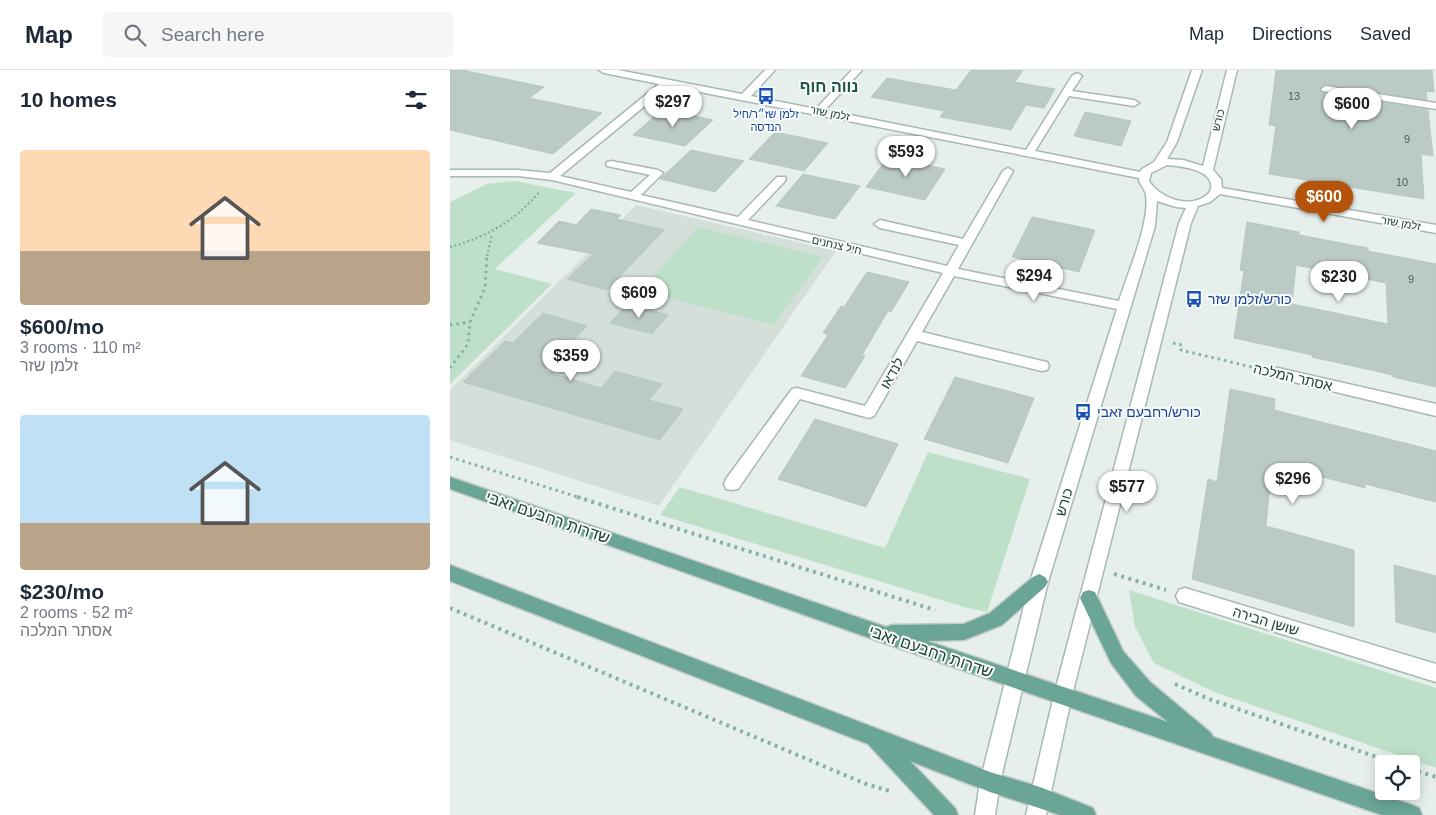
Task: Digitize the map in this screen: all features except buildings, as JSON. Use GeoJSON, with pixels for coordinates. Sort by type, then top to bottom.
{"type":"FeatureCollection","features":[{"type":"Feature","properties":{"kind":"main road","name":"שדרות רחבעם זאבי"},"geometry":{"type":"LineString","coordinates":[[450,483],[878,633],[1412,815]]}},
{"type":"Feature","properties":{"kind":"main road"},"geometry":{"type":"LineString","coordinates":[[450,574],[990,782],[1038,806],[1086,815]]}},
{"type":"Feature","properties":{"kind":"main road"},"geometry":{"type":"LineString","coordinates":[[878,633],[964,632],[996,619],[1039,582]]}},
{"type":"Feature","properties":{"kind":"main road"},"geometry":{"type":"LineString","coordinates":[[1089,598],[1117,657],[1143,689],[1211,746]]}},
{"type":"Feature","properties":{"kind":"main road"},"geometry":{"type":"LineString","coordinates":[[874,738],[948,815]]}},
{"type":"Feature","properties":{"kind":"street","name":"זלמן שזר"},"geometry":{"type":"LineString","coordinates":[[604,70],[1144,176]]}},
{"type":"Feature","properties":{"kind":"street"},"geometry":{"type":"LineString","coordinates":[[745,97],[770,70]]}},
{"type":"Feature","properties":{"kind":"street"},"geometry":{"type":"LineString","coordinates":[[819,111],[857,70]]}},
{"type":"Feature","properties":{"kind":"street"},"geometry":{"type":"LineString","coordinates":[[1158,164],[1172,142],[1197,70]]}},
{"type":"Feature","properties":{"kind":"street","name":"כורש"},"geometry":{"type":"LineString","coordinates":[[1206,171],[1232,70]]}},
{"type":"Feature","properties":{"kind":"street"},"geometry":{"type":"LineString","coordinates":[[1029,153],[1077,76]]}},
{"type":"Feature","properties":{"kind":"street"},"geometry":{"type":"LineString","coordinates":[[552,177],[667,82]]}},
{"type":"Feature","properties":{"kind":"street"},"geometry":{"type":"LineString","coordinates":[[1326,89],[1436,106]]}},
{"type":"Feature","properties":{"kind":"street"},"geometry":{"type":"LineString","coordinates":[[1066,93],[1134,104]]}},
{"type":"Feature","properties":{"kind":"street"},"geometry":{"type":"LineString","coordinates":[[1167,162],[1188,164],[1206,171],[1216,180],[1217,190],[1209,199],[1194,204],[1170,202],[1151,192],[1144,181],[1146,171],[1158,164],[1167,162]]}},
{"type":"Feature","properties":{"kind":"street"},"geometry":{"type":"LineString","coordinates":[[611,164],[658,173],[633,196]]}},
{"type":"Feature","properties":{"kind":"street","name":"לנדאו"},"geometry":{"type":"LineString","coordinates":[[732,484],[797,393],[870,412],[949,271],[1008,171]]}},
{"type":"Feature","properties":{"kind":"street","name":"חיל צנחנים"},"geometry":{"type":"LineString","coordinates":[[450,173],[518,173],[552,177],[949,271],[1124,306]]}},
{"type":"Feature","properties":{"kind":"street"},"geometry":{"type":"LineString","coordinates":[[740,222],[781,179]]}},
{"type":"Feature","properties":{"kind":"street","name":"זלמן שזר"},"geometry":{"type":"LineString","coordinates":[[1217,190],[1436,229]]}},
{"type":"Feature","properties":{"kind":"street","name":"כורש"},"geometry":{"type":"LineString","coordinates":[[985,815],[990,782],[1039,582],[1149,226],[1152,207],[1151,192]]}},
{"type":"Feature","properties":{"kind":"street"},"geometry":{"type":"LineString","coordinates":[[1038,806],[1063,695],[1185,223],[1194,204]]}},
{"type":"Feature","properties":{"kind":"street"},"geometry":{"type":"LineString","coordinates":[[880,224],[966,243]]}},
{"type":"Feature","properties":{"kind":"street"},"geometry":{"type":"LineString","coordinates":[[913,335],[1042,366]]}},
{"type":"Feature","properties":{"kind":"street","name":"אסתר המלכה"},"geometry":{"type":"LineString","coordinates":[[1278,373],[1436,410]]}},
{"type":"Feature","properties":{"kind":"street","name":"שושן הבירה"},"geometry":{"type":"LineString","coordinates":[[1185,596],[1436,673]]}},
{"type":"Feature","properties":{"kind":"path"},"geometry":{"type":"LineString","coordinates":[[450,247],[492,234],[528,207],[552,177]]}},
{"type":"Feature","properties":{"kind":"path"},"geometry":{"type":"LineString","coordinates":[[450,368],[468,344],[470,322],[485,288],[487,254],[492,234]]}},
{"type":"Feature","properties":{"kind":"path"},"geometry":{"type":"LineString","coordinates":[[450,325],[470,322]]}},
{"type":"Feature","properties":{"kind":"path","name":"אסתר המלכה"},"geometry":{"type":"LineString","coordinates":[[1156,338],[1182,345],[1181,350],[1278,373]]}},
{"type":"Feature","properties":{"kind":"path"},"geometry":{"type":"LineString","coordinates":[[450,457],[945,613]]}},
{"type":"Feature","properties":{"kind":"path"},"geometry":{"type":"LineString","coordinates":[[1097,569],[1185,596]]}},
{"type":"Feature","properties":{"kind":"path"},"geometry":{"type":"LineString","coordinates":[[450,608],[866,784],[900,794]]}},
{"type":"Feature","properties":{"kind":"path"},"geometry":{"type":"LineString","coordinates":[[1167,680],[1209,699],[1375,756]]}},
{"type":"Feature","properties":{"kind":"path"},"geometry":{"type":"LineString","coordinates":[[1420,771],[1436,777]]}},
{"type":"Feature","properties":{"kind":"shaded area"},"geometry":{"type":"Polygon","coordinates":[[[636,205],[836,251],[659,506],[450,440],[450,390],[636,205]]]}},
{"type":"Feature","properties":{"kind":"green space"},"geometry":{"type":"Polygon","coordinates":[[[515,181],[576,193],[495,269],[552,284],[450,384],[450,202],[487,184],[515,181]]]}},
{"type":"Feature","properties":{"kind":"green space"},"geometry":{"type":"Polygon","coordinates":[[[698,227],[823,257],[774,325],[640,291],[698,227]]]}},
{"type":"Feature","properties":{"kind":"green space"},"geometry":{"type":"Polygon","coordinates":[[[928,452],[1030,479],[987,612],[964,607],[660,515],[680,487],[885,548],[928,452]]]}},
{"type":"Feature","properties":{"kind":"green space"},"geometry":{"type":"Polygon","coordinates":[[[1129,590],[1436,688],[1436,768],[1420,763],[1420,755],[1398,755],[1214,692],[1154,663],[1135,627],[1129,590]]]}},
{"type":"Feature","properties":{"kind":"place","name":"זלמן שז״ר/חיל הנדסה"},"geometry":{"type":"Point","coordinates":[766,96]}},
{"type":"Feature","properties":{"kind":"place","name":"כורש/זלמן שזר"},"geometry":{"type":"Point","coordinates":[1194,299]}},
{"type":"Feature","properties":{"kind":"place","name":"כורש/רחבעם זאבי"},"geometry":{"type":"Point","coordinates":[1083,412]}},
{"type":"Feature","properties":{"kind":"district","name":"נווה חוף"},"geometry":{"type":"Point","coordinates":[829,86]}}]}
